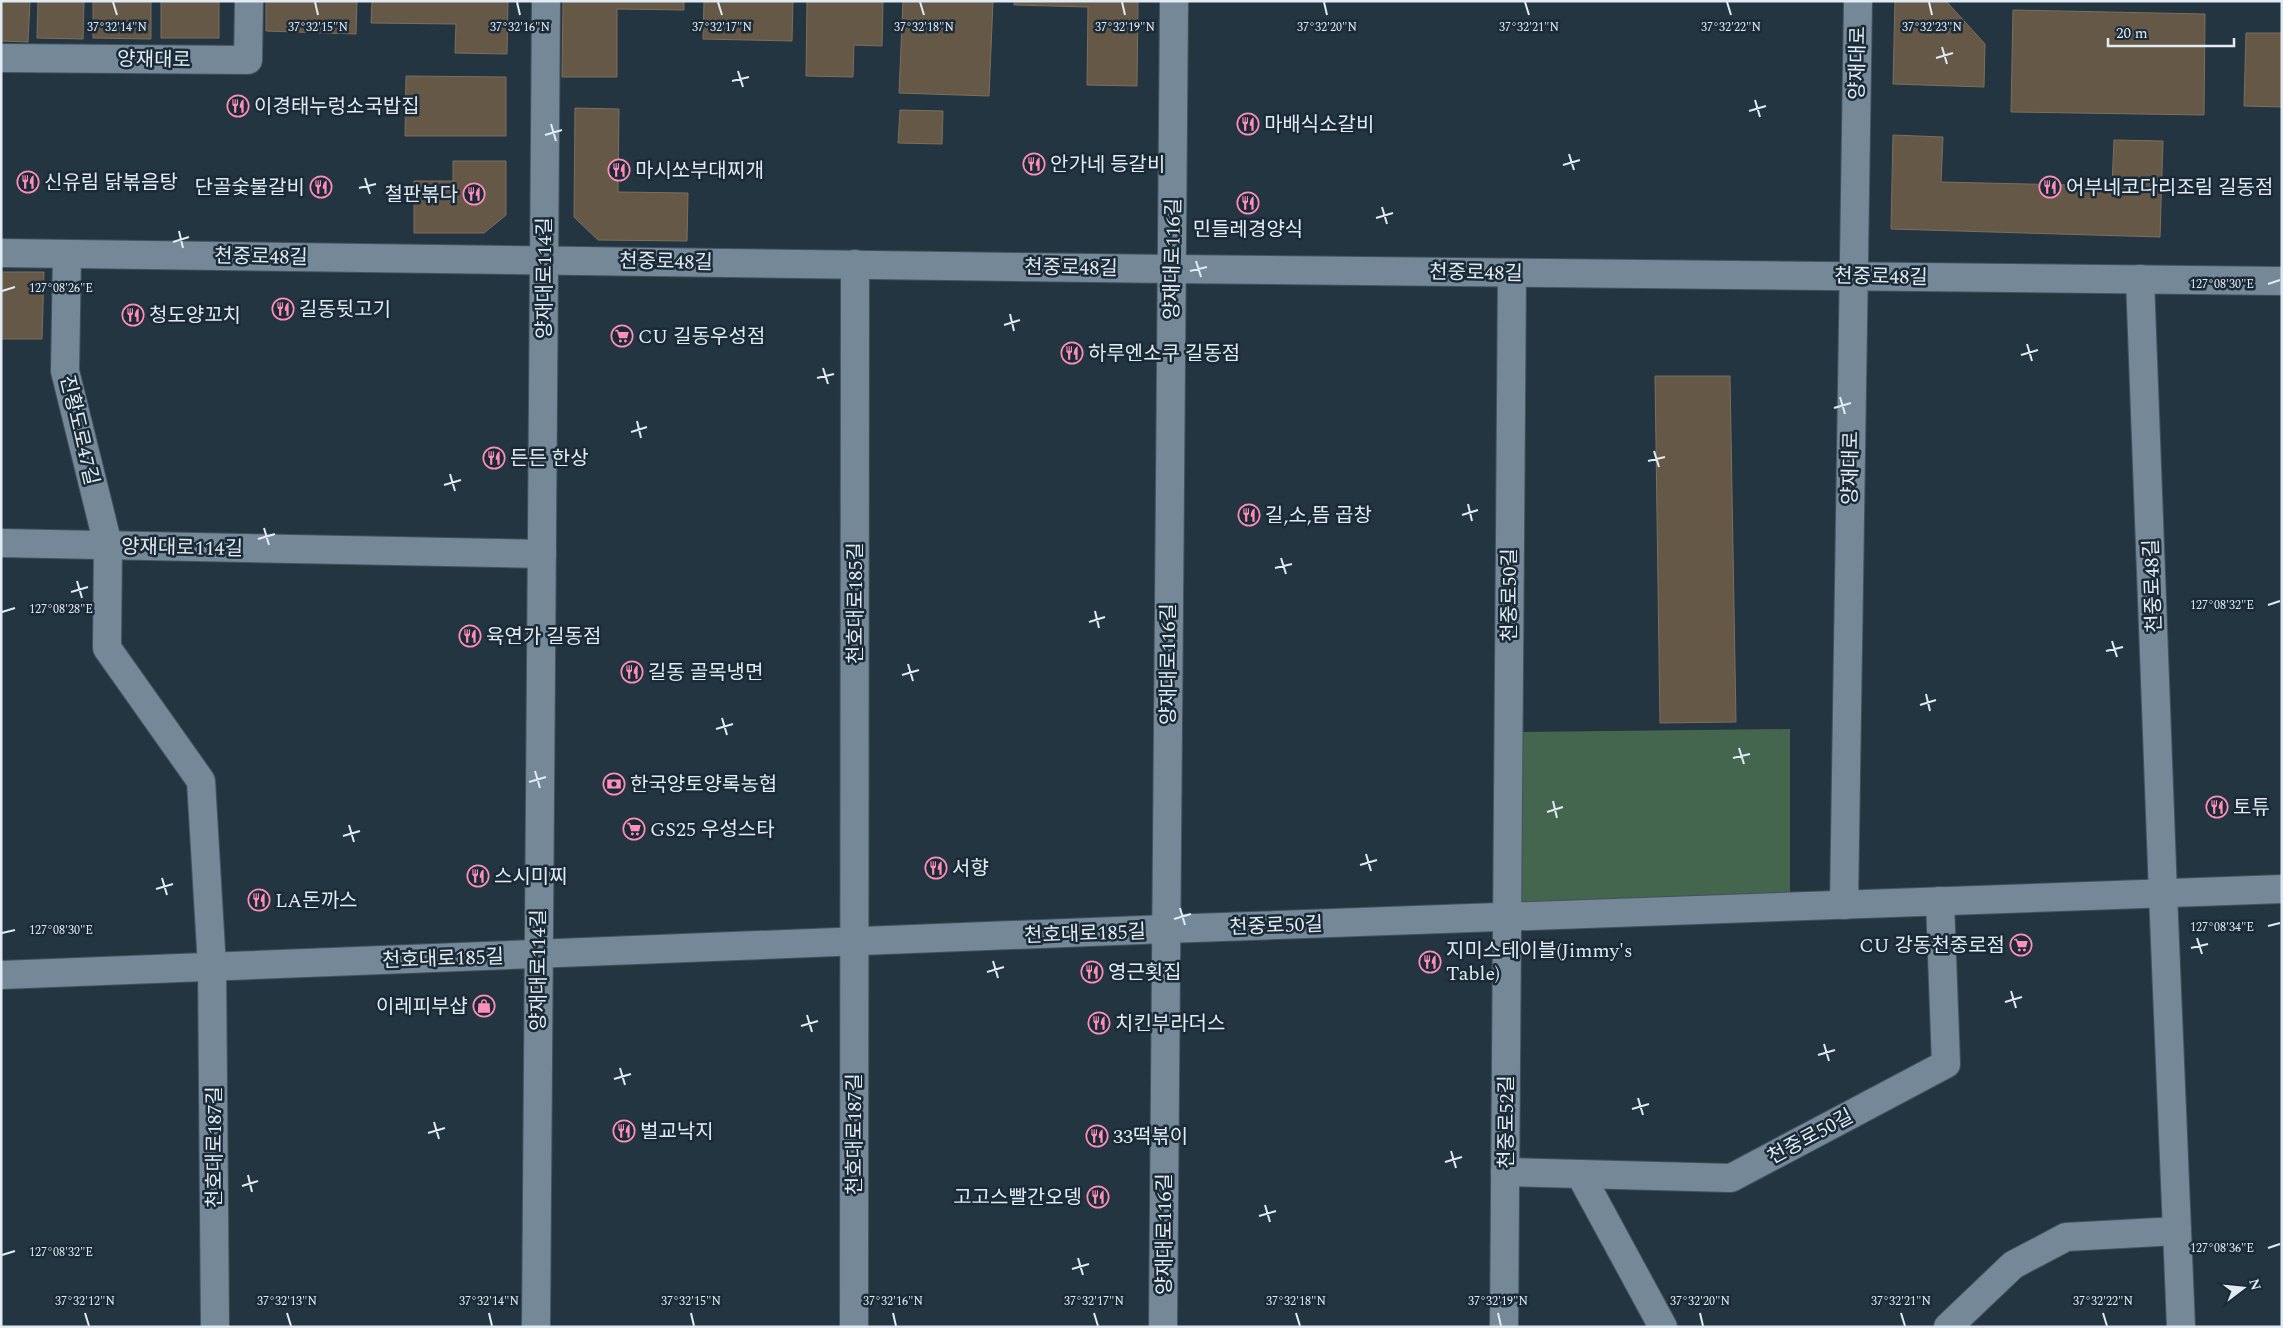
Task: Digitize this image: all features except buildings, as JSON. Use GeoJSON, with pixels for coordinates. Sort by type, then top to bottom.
{"type":"FeatureCollection","features":[{"type":"Feature","properties":{"kind":"street","name":"양재대로"},"geometry":{"type":"LineString","coordinates":[[1,58],[248,60],[249,1]]}},
{"type":"Feature","properties":{"kind":"street","name":"양재대로114길"},"geometry":{"type":"LineString","coordinates":[[536,1327],[546,1]]}},
{"type":"Feature","properties":{"kind":"street","name":"양재대로116길"},"geometry":{"type":"LineString","coordinates":[[1163,1327],[1174,1]]}},
{"type":"Feature","properties":{"kind":"street","name":"양재대로"},"geometry":{"type":"LineString","coordinates":[[1844,905],[1858,1]]}},
{"type":"Feature","properties":{"kind":"street","name":"천중로48길"},"geometry":{"type":"LineString","coordinates":[[1,254],[2282,281]]}},
{"type":"Feature","properties":{"kind":"street","name":"진황도로47길"},"geometry":{"type":"LineString","coordinates":[[68,254],[65,371],[108,545]]}},
{"type":"Feature","properties":{"kind":"street","name":"천호대로185길"},"geometry":{"type":"LineString","coordinates":[[854,941],[855,264]]}},
{"type":"Feature","properties":{"kind":"street","name":"천중로50길"},"geometry":{"type":"LineString","coordinates":[[1507,917],[1512,273]]}},
{"type":"Feature","properties":{"kind":"street","name":"천중로48길"},"geometry":{"type":"LineString","coordinates":[[2140,279],[2163,894]]}},
{"type":"Feature","properties":{"kind":"street","name":"양재대로114길"},"geometry":{"type":"LineString","coordinates":[[1,543],[542,554]]}},
{"type":"Feature","properties":{"kind":"street"},"geometry":{"type":"LineString","coordinates":[[108,545],[107,648],[201,780],[212,967]]}},
{"type":"Feature","properties":{"kind":"street","name":"천중로50길"},"geometry":{"type":"LineString","coordinates":[[1166,930],[2282,889]]}},
{"type":"Feature","properties":{"kind":"street"},"geometry":{"type":"LineString","coordinates":[[2163,894],[2181,1327]]}},
{"type":"Feature","properties":{"kind":"street","name":"천중로50길"},"geometry":{"type":"LineString","coordinates":[[1505,1172],[1731,1178],[1946,1064],[1940,902]]}},
{"type":"Feature","properties":{"kind":"street","name":"천중로52길"},"geometry":{"type":"LineString","coordinates":[[1504,1327],[1507,917]]}},
{"type":"Feature","properties":{"kind":"street","name":"천호대로185길"},"geometry":{"type":"LineString","coordinates":[[1,975],[1166,930]]}},
{"type":"Feature","properties":{"kind":"street","name":"천호대로187길"},"geometry":{"type":"LineString","coordinates":[[854,941],[854,1327]]}},
{"type":"Feature","properties":{"kind":"street","name":"천호대로187길"},"geometry":{"type":"LineString","coordinates":[[212,967],[215,1327]]}},
{"type":"Feature","properties":{"kind":"street"},"geometry":{"type":"LineString","coordinates":[[1580,1174],[1663,1327]]}},
{"type":"Feature","properties":{"kind":"street"},"geometry":{"type":"LineString","coordinates":[[1948,1327],[2013,1265],[2066,1237],[2177,1231]]}},
{"type":"Feature","properties":{"kind":"green space"},"geometry":{"type":"Polygon","coordinates":[[[1790,729],[1790,892],[1522,904],[1521,732],[1790,729]]]}},
{"type":"Feature","properties":{"kind":"place","name":"이경태누렁소국밥집"},"geometry":{"type":"Point","coordinates":[238,106]}},
{"type":"Feature","properties":{"kind":"place","name":"마배식소갈비"},"geometry":{"type":"Point","coordinates":[1248,124]}},
{"type":"Feature","properties":{"kind":"place","name":"안가네 등갈비"},"geometry":{"type":"Point","coordinates":[1034,164]}},
{"type":"Feature","properties":{"kind":"place","name":"마시쏘부대찌개"},"geometry":{"type":"Point","coordinates":[619,170]}},
{"type":"Feature","properties":{"kind":"place","name":"신유림 닭볶음탕"},"geometry":{"type":"Point","coordinates":[28,182]}},
{"type":"Feature","properties":{"kind":"place","name":"단골숯불갈비"},"geometry":{"type":"Point","coordinates":[321,187]}},
{"type":"Feature","properties":{"kind":"place","name":"어부네코다리조림 길동점"},"geometry":{"type":"Point","coordinates":[2050,187]}},
{"type":"Feature","properties":{"kind":"place","name":"철판볶다"},"geometry":{"type":"Point","coordinates":[474,194]}},
{"type":"Feature","properties":{"kind":"place","name":"민들레경양식"},"geometry":{"type":"Point","coordinates":[1248,203]}},
{"type":"Feature","properties":{"kind":"place","name":"길동뒷고기"},"geometry":{"type":"Point","coordinates":[283,309]}},
{"type":"Feature","properties":{"kind":"place","name":"청도양꼬치"},"geometry":{"type":"Point","coordinates":[133,315]}},
{"type":"Feature","properties":{"kind":"place","name":"CU 길동우성점"},"geometry":{"type":"Point","coordinates":[622,336]}},
{"type":"Feature","properties":{"kind":"place","name":"하루엔소쿠 길동점"},"geometry":{"type":"Point","coordinates":[1072,353]}},
{"type":"Feature","properties":{"kind":"place","name":"든든 한상"},"geometry":{"type":"Point","coordinates":[494,458]}},
{"type":"Feature","properties":{"kind":"place","name":"길,소,뜸 곱창"},"geometry":{"type":"Point","coordinates":[1249,515]}},
{"type":"Feature","properties":{"kind":"place","name":"육연가 길동점"},"geometry":{"type":"Point","coordinates":[470,636]}},
{"type":"Feature","properties":{"kind":"place","name":"길동 골목냉면"},"geometry":{"type":"Point","coordinates":[632,672]}},
{"type":"Feature","properties":{"kind":"place","name":"한국양토양록농협"},"geometry":{"type":"Point","coordinates":[614,784]}},
{"type":"Feature","properties":{"kind":"place","name":"토튜"},"geometry":{"type":"Point","coordinates":[2217,807]}},
{"type":"Feature","properties":{"kind":"place","name":"GS25 우성스타"},"geometry":{"type":"Point","coordinates":[634,829]}},
{"type":"Feature","properties":{"kind":"place","name":"서향"},"geometry":{"type":"Point","coordinates":[936,868]}},
{"type":"Feature","properties":{"kind":"place","name":"스시미찌"},"geometry":{"type":"Point","coordinates":[478,876]}},
{"type":"Feature","properties":{"kind":"place","name":"LA돈까스"},"geometry":{"type":"Point","coordinates":[259,900]}},
{"type":"Feature","properties":{"kind":"place","name":"CU 강동천중로점"},"geometry":{"type":"Point","coordinates":[2021,945]}},
{"type":"Feature","properties":{"kind":"place","name":"지미스테이블(Jimmy's Table)"},"geometry":{"type":"Point","coordinates":[1430,962]}},
{"type":"Feature","properties":{"kind":"place","name":"영근횟집"},"geometry":{"type":"Point","coordinates":[1092,972]}},
{"type":"Feature","properties":{"kind":"place","name":"이레피부샵"},"geometry":{"type":"Point","coordinates":[484,1006]}},
{"type":"Feature","properties":{"kind":"place","name":"치킨부라더스"},"geometry":{"type":"Point","coordinates":[1099,1023]}},
{"type":"Feature","properties":{"kind":"place","name":"벌교낙지"},"geometry":{"type":"Point","coordinates":[624,1131]}},
{"type":"Feature","properties":{"kind":"place","name":"33떡볶이"},"geometry":{"type":"Point","coordinates":[1097,1136]}},
{"type":"Feature","properties":{"kind":"place","name":"고고스빨간오뎅"},"geometry":{"type":"Point","coordinates":[1098,1197]}}]}
